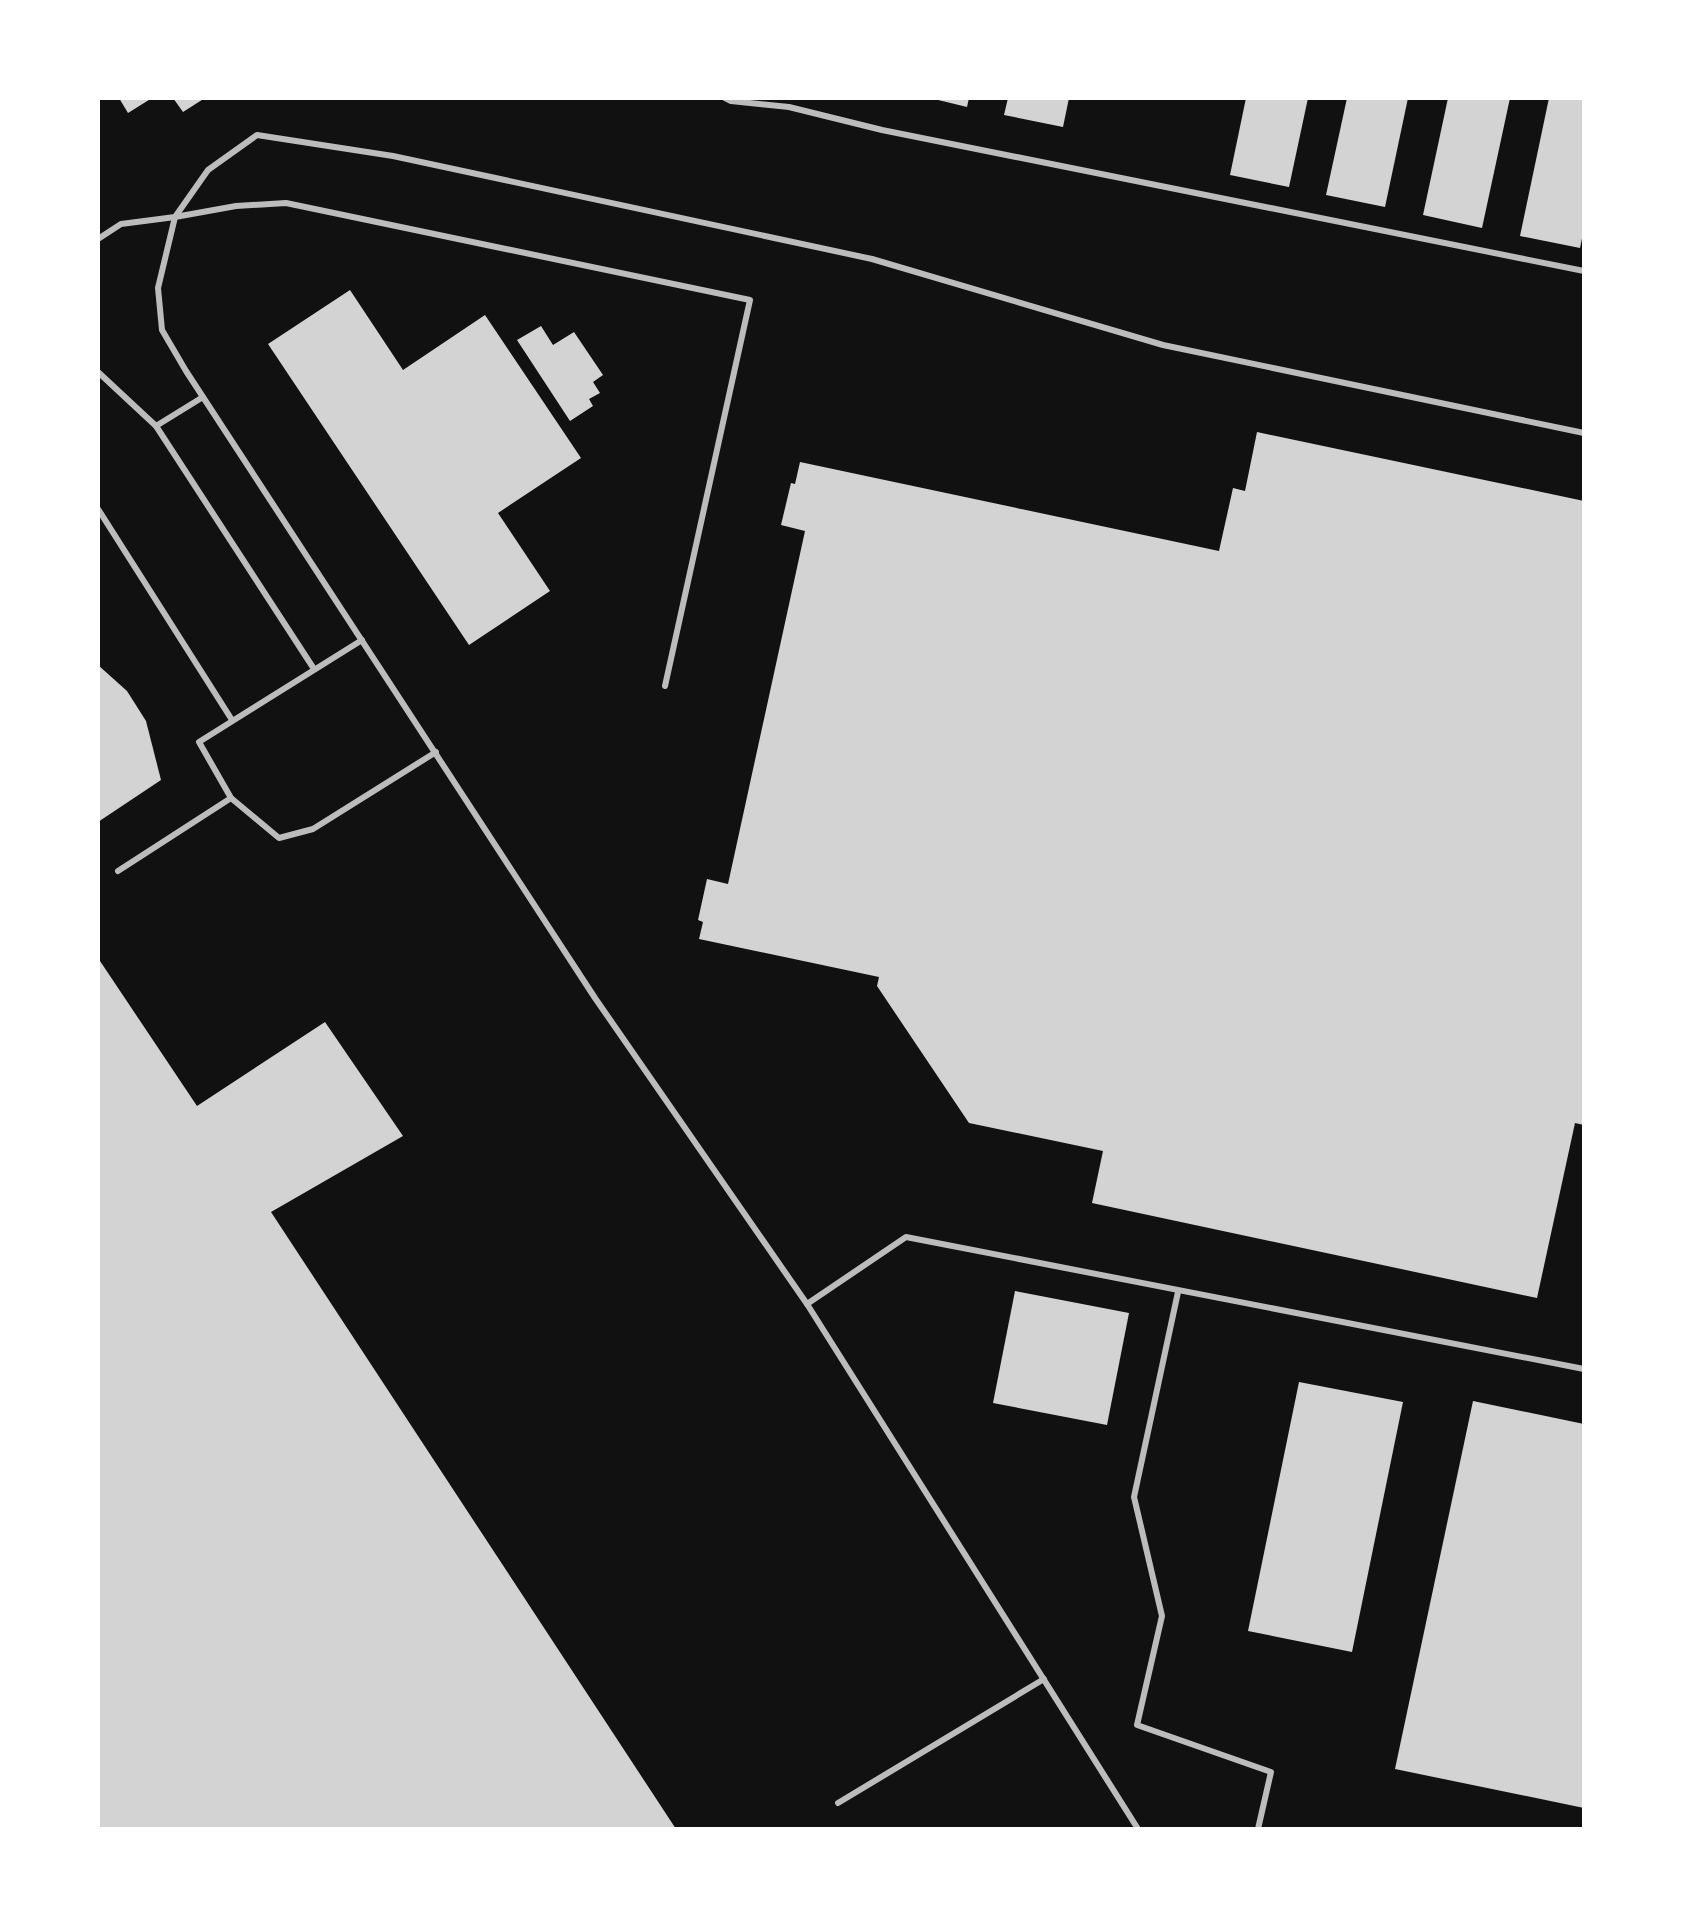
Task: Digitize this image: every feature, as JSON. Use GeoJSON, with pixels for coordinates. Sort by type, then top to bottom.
{"type":"FeatureCollection","features":[{"type":"Feature","properties":{"kind":"lane"},"geometry":{"type":"LineString","coordinates":[[725,98],[789,107],[882,130],[1584,271]]}},
{"type":"Feature","properties":{"kind":"lane"},"geometry":{"type":"LineString","coordinates":[[1138,1829],[807,1304],[595,998],[162,330],[158,288],[175,217],[208,170],[257,135],[393,156],[872,259],[1163,345],[1584,433]]}},
{"type":"Feature","properties":{"kind":"lane"},"geometry":{"type":"LineString","coordinates":[[98,239],[121,224],[236,206],[286,203],[750,300],[665,686]]}},
{"type":"Feature","properties":{"kind":"lane"},"geometry":{"type":"LineString","coordinates":[[98,372],[156,426],[314,669]]}},
{"type":"Feature","properties":{"kind":"lane"},"geometry":{"type":"LineString","coordinates":[[156,426],[203,397]]}},
{"type":"Feature","properties":{"kind":"lane"},"geometry":{"type":"LineString","coordinates":[[98,509],[232,720]]}},
{"type":"Feature","properties":{"kind":"lane"},"geometry":{"type":"LineString","coordinates":[[362,640],[199,742],[231,798],[279,838],[313,829],[436,752]]}},
{"type":"Feature","properties":{"kind":"lane"},"geometry":{"type":"LineString","coordinates":[[118,871],[231,798]]}},
{"type":"Feature","properties":{"kind":"lane"},"geometry":{"type":"LineString","coordinates":[[807,1304],[906,1237],[1584,1369]]}},
{"type":"Feature","properties":{"kind":"lane"},"geometry":{"type":"LineString","coordinates":[[1178,1292],[1134,1497],[1162,1616],[1137,1725],[1271,1772],[1258,1829]]}},
{"type":"Feature","properties":{"kind":"lane"},"geometry":{"type":"LineString","coordinates":[[838,1803],[1044,1679]]}},
{"type":"Feature","properties":{"kind":"building"},"geometry":{"type":"Polygon","coordinates":[[[119,98],[152,98],[128,113],[119,98]]]}},
{"type":"Feature","properties":{"kind":"building"},"geometry":{"type":"Polygon","coordinates":[[[173,98],[205,98],[183,112],[173,98]]]}},
{"type":"Feature","properties":{"kind":"building"},"geometry":{"type":"Polygon","coordinates":[[[930,98],[969,98],[967,107],[930,98]]]}},
{"type":"Feature","properties":{"kind":"building"},"geometry":{"type":"Polygon","coordinates":[[[1008,98],[1069,98],[1063,127],[1004,115],[1008,98]]]}},
{"type":"Feature","properties":{"kind":"building"},"geometry":{"type":"Polygon","coordinates":[[[1246,98],[1308,98],[1289,187],[1230,175],[1246,98]]]}},
{"type":"Feature","properties":{"kind":"building"},"geometry":{"type":"Polygon","coordinates":[[[1347,98],[1408,98],[1385,207],[1326,195],[1347,98]]]}},
{"type":"Feature","properties":{"kind":"building"},"geometry":{"type":"Polygon","coordinates":[[[1448,98],[1510,98],[1482,228],[1423,215],[1448,98]]]}},
{"type":"Feature","properties":{"kind":"building"},"geometry":{"type":"Polygon","coordinates":[[[1549,98],[1584,98],[1584,229],[1580,248],[1520,236],[1549,98]]]}},
{"type":"Feature","properties":{"kind":"building"},"geometry":{"type":"Polygon","coordinates":[[[350,290],[403,370],[485,315],[581,458],[498,513],[550,591],[469,645],[268,344],[350,290]]]}},
{"type":"Feature","properties":{"kind":"building"},"geometry":{"type":"Polygon","coordinates":[[[541,326],[553,345],[574,332],[603,375],[593,382],[600,393],[589,399],[593,406],[570,421],[517,340],[541,326]]]}},
{"type":"Feature","properties":{"kind":"building"},"geometry":{"type":"Polygon","coordinates":[[[1257,432],[1584,501],[1584,1125],[1575,1123],[1537,1298],[1092,1203],[1103,1151],[969,1123],[877,986],[879,977],[699,939],[703,922],[698,920],[707,879],[728,884],[805,531],[781,525],[791,483],[795,484],[800,462],[1219,551],[1233,488],[1245,491],[1257,432]]]}},
{"type":"Feature","properties":{"kind":"building"},"geometry":{"type":"Polygon","coordinates":[[[98,665],[127,691],[146,721],[161,780],[98,822],[98,665]]]}},
{"type":"Feature","properties":{"kind":"building"},"geometry":{"type":"Polygon","coordinates":[[[98,958],[197,1106],[325,1022],[403,1136],[271,1212],[676,1829],[98,1829],[98,958]]]}},
{"type":"Feature","properties":{"kind":"building"},"geometry":{"type":"Polygon","coordinates":[[[1015,1291],[1129,1313],[1107,1425],[993,1403],[1015,1291]]]}},
{"type":"Feature","properties":{"kind":"building"},"geometry":{"type":"Polygon","coordinates":[[[1299,1382],[1403,1402],[1352,1652],[1248,1631],[1299,1382]]]}},
{"type":"Feature","properties":{"kind":"building"},"geometry":{"type":"Polygon","coordinates":[[[1473,1401],[1584,1424],[1584,1808],[1395,1769],[1473,1401]]]}}]}
